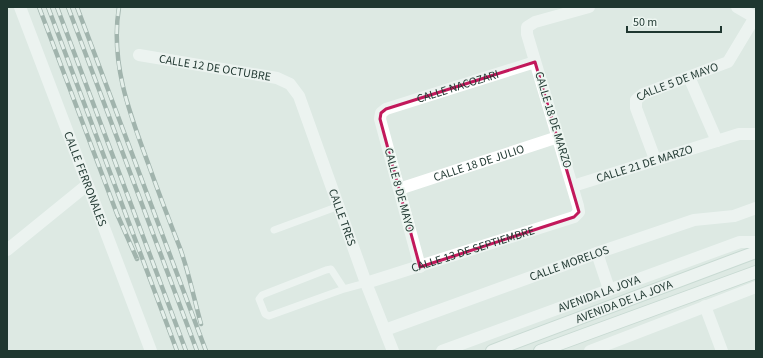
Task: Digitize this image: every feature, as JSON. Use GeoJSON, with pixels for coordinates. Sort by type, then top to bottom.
{"type":"FeatureCollection","features":[{"type":"Feature","properties":{"kind":"street","name":"CALLE FERRONALES"},"geometry":{"type":"LineString","coordinates":[[20,7],[151,351]]}},
{"type":"Feature","properties":{"kind":"street","name":"CALLE 18 DE MARZO"},"geometry":{"type":"LineString","coordinates":[[578,212],[573,186],[535,62],[527,34],[527,27],[535,22],[589,7]]}},
{"type":"Feature","properties":{"kind":"street"},"geometry":{"type":"LineString","coordinates":[[737,7],[755,17]]}},
{"type":"Feature","properties":{"kind":"street","name":"CALLE 5 DE MAYO"},"geometry":{"type":"LineString","coordinates":[[655,159],[636,108],[636,100],[643,94],[728,62],[755,17]]}},
{"type":"Feature","properties":{"kind":"street","name":"CALLE 12 DE OCTUBRE"},"geometry":{"type":"LineString","coordinates":[[139,55],[277,78],[290,84]]}},
{"type":"Feature","properties":{"kind":"street","name":"CALLE NACOZARI"},"geometry":{"type":"LineString","coordinates":[[381,113],[386,109],[535,62]]}},
{"type":"Feature","properties":{"kind":"street"},"geometry":{"type":"LineString","coordinates":[[689,77],[716,140]]}},
{"type":"Feature","properties":{"kind":"street","name":"CALLE TRES"},"geometry":{"type":"LineString","coordinates":[[290,84],[298,96],[366,283],[393,351]]}},
{"type":"Feature","properties":{"kind":"street","name":"CALLE 8 DE MAYO"},"geometry":{"type":"LineString","coordinates":[[381,113],[380,119],[420,267]]}},
{"type":"Feature","properties":{"kind":"street","name":"CALLE 21 DE MARZO"},"geometry":{"type":"LineString","coordinates":[[573,186],[716,140],[739,134],[756,134]]}},
{"type":"Feature","properties":{"kind":"street","name":"CALLE 18 DE JULIO"},"geometry":{"type":"LineString","coordinates":[[399,189],[558,137]]}},
{"type":"Feature","properties":{"kind":"street"},"geometry":{"type":"LineString","coordinates":[[7,250],[87,185]]}},
{"type":"Feature","properties":{"kind":"street","name":"CALLE MORELOS"},"geometry":{"type":"LineString","coordinates":[[385,330],[597,253],[694,220],[734,216],[756,208]]}},
{"type":"Feature","properties":{"kind":"street","name":"CALLE 13 DE SEPTIEMBRE"},"geometry":{"type":"LineString","coordinates":[[366,283],[574,217],[578,212]]}},
{"type":"Feature","properties":{"kind":"street","name":"AVENIDA LA JOYA"},"geometry":{"type":"LineString","coordinates":[[442,351],[740,242],[756,242]]}},
{"type":"Feature","properties":{"kind":"street","name":"AVENIDA DE LA JOYA"},"geometry":{"type":"LineString","coordinates":[[492,351],[756,252]]}},
{"type":"Feature","properties":{"kind":"street"},"geometry":{"type":"LineString","coordinates":[[597,253],[609,289]]}},
{"type":"Feature","properties":{"kind":"street","name":"AVENIDA DE LA JOYA"},"geometry":{"type":"LineString","coordinates":[[540,351],[722,283],[756,272]]}},
{"type":"Feature","properties":{"kind":"street"},"geometry":{"type":"LineString","coordinates":[[590,351],[756,287]]}},
{"type":"Feature","properties":{"kind":"street"},"geometry":{"type":"LineString","coordinates":[[705,306],[722,351]]}},
{"type":"Feature","properties":{"kind":"lane"},"geometry":{"type":"LineString","coordinates":[[274,230],[339,206]]}},
{"type":"Feature","properties":{"kind":"lane"},"geometry":{"type":"LineString","coordinates":[[344,290],[331,270],[326,270],[262,295],[259,299],[265,314],[269,316],[366,283]]}},
{"type":"Feature","properties":{"kind":"highlighted area"},"geometry":{"type":"Polygon","coordinates":[[[535,62],[579,212],[574,217],[420,267],[380,119],[381,113],[386,109],[535,62]]]}},
{"type":"Feature","properties":{"kind":"railway"},"geometry":{"type":"LineString","coordinates":[[39,7],[117,214],[137,259]]}},
{"type":"Feature","properties":{"kind":"railway"},"geometry":{"type":"LineString","coordinates":[[48,7],[177,351]]}},
{"type":"Feature","properties":{"kind":"railway"},"geometry":{"type":"LineString","coordinates":[[57,7],[186,351]]}},
{"type":"Feature","properties":{"kind":"railway"},"geometry":{"type":"LineString","coordinates":[[68,7],[197,351]]}},
{"type":"Feature","properties":{"kind":"railway"},"geometry":{"type":"LineString","coordinates":[[77,7],[206,351]]}},
{"type":"Feature","properties":{"kind":"railway"},"geometry":{"type":"LineString","coordinates":[[119,7],[117,47],[119,67],[128,106],[180,248],[189,276],[201,324]]}}]}
